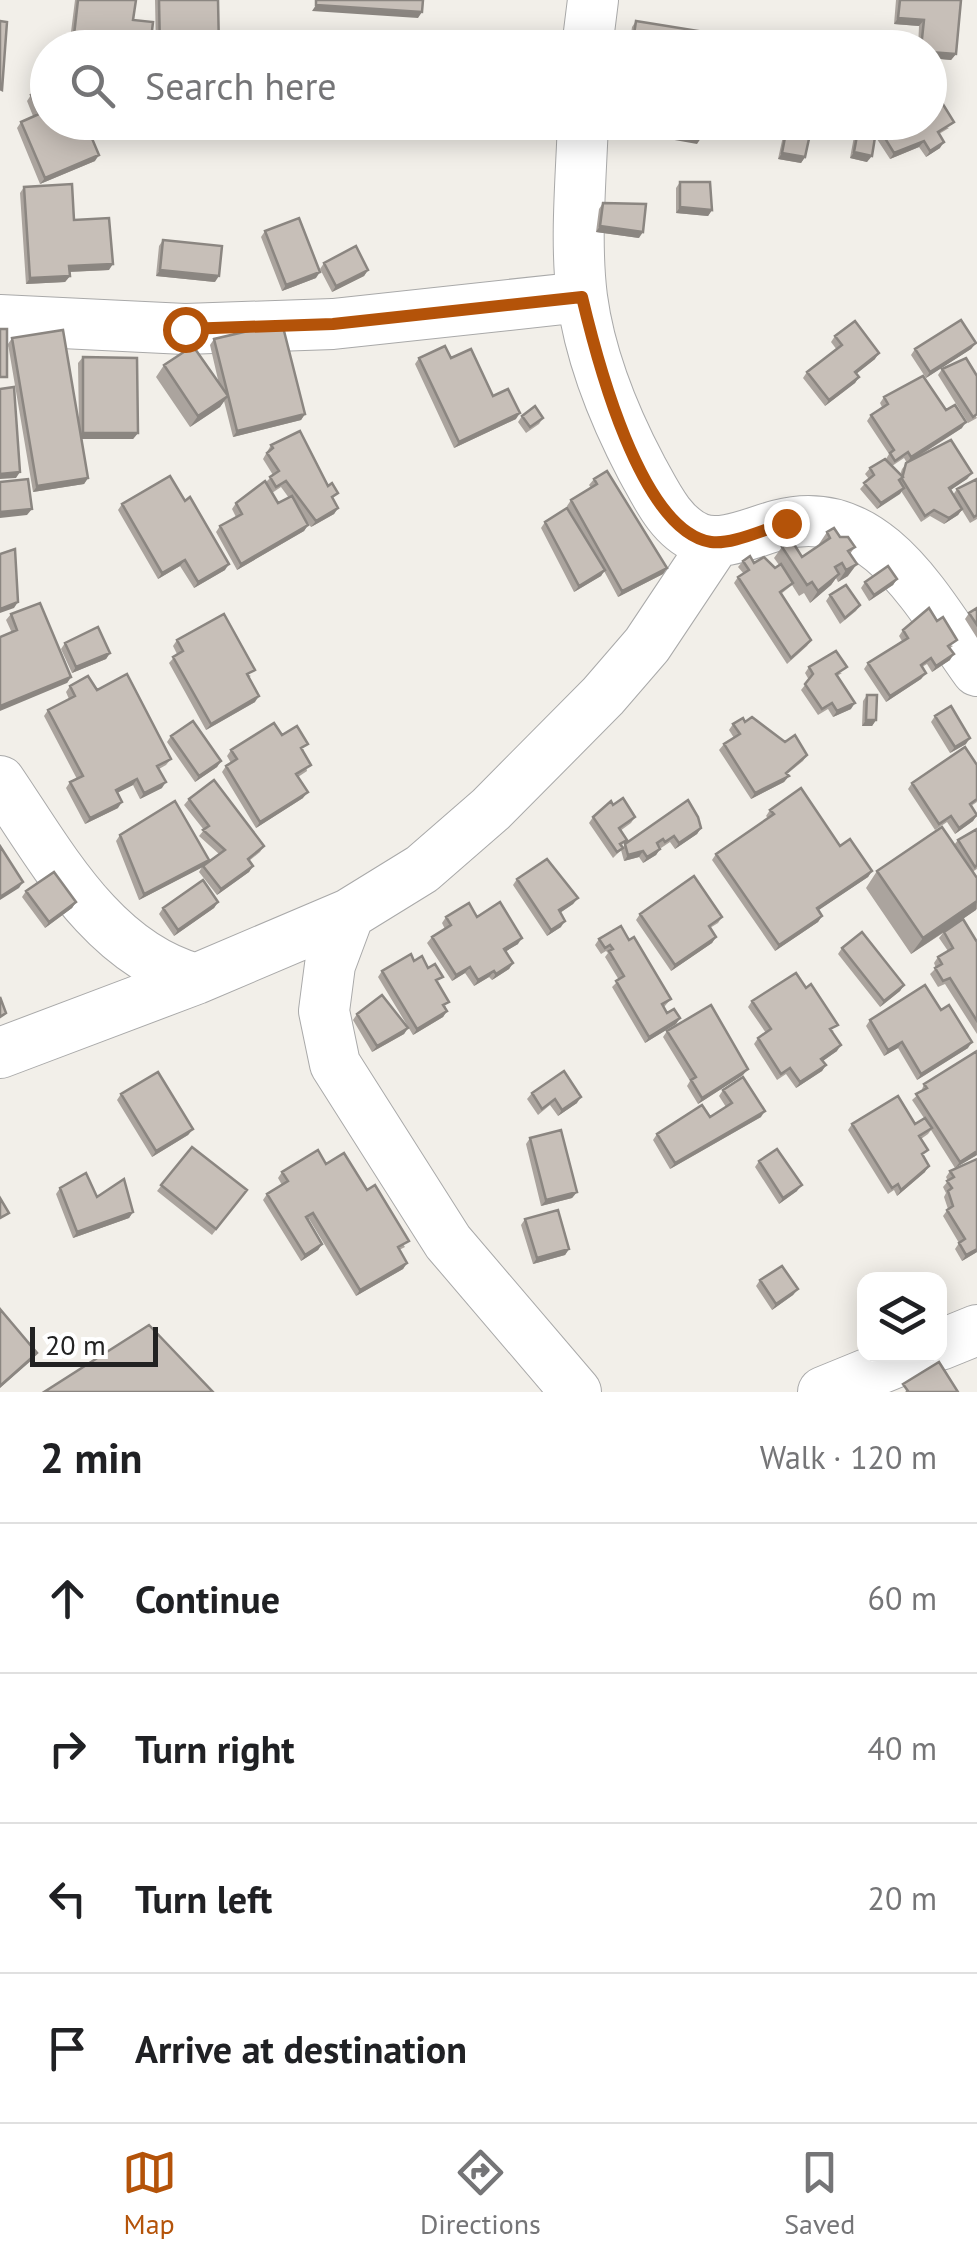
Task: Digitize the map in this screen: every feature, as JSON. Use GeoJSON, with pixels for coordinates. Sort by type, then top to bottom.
{"type":"FeatureCollection","features":[{"type":"Feature","properties":{"kind":"street"},"geometry":{"type":"LineString","coordinates":[[589,30],[593,0]]}},
{"type":"Feature","properties":{"kind":"street"},"geometry":{"type":"LineString","coordinates":[[583,140],[582,297],[603,383],[660,502],[682,529],[715,543],[786,523],[816,520],[854,529],[901,568],[977,671]]}},
{"type":"Feature","properties":{"kind":"street"},"geometry":{"type":"LineString","coordinates":[[0,320],[185,329],[314,324],[582,297]]}},
{"type":"Feature","properties":{"kind":"street"},"geometry":{"type":"LineString","coordinates":[[0,1053],[196,979],[349,914],[422,869],[546,756],[648,645],[715,543]]}},
{"type":"Feature","properties":{"kind":"street"},"geometry":{"type":"LineString","coordinates":[[0,781],[90,908],[164,970],[196,979]]}},
{"type":"Feature","properties":{"kind":"street"},"geometry":{"type":"LineString","coordinates":[[349,914],[330,965],[324,1011],[335,1064],[448,1242],[576,1392]]}},
{"type":"Feature","properties":{"kind":"street"},"geometry":{"type":"LineString","coordinates":[[947,1342],[977,1330]]}},
{"type":"Feature","properties":{"kind":"street"},"geometry":{"type":"LineString","coordinates":[[822,1392],[896,1362]]}},
{"type":"Feature","properties":{"kind":"building"},"geometry":{"type":"Polygon","coordinates":[[[78,0],[136,0],[133,20],[153,22],[152,30],[75,30],[78,0]]]}},
{"type":"Feature","properties":{"kind":"building"},"geometry":{"type":"Polygon","coordinates":[[[159,0],[218,0],[219,30],[160,30],[159,0]]]}},
{"type":"Feature","properties":{"kind":"building"},"geometry":{"type":"Polygon","coordinates":[[[316,0],[423,0],[422,12],[316,5],[316,0]]]}},
{"type":"Feature","properties":{"kind":"building"},"geometry":{"type":"Polygon","coordinates":[[[900,0],[961,0],[956,54],[947,53],[947,30],[923,30],[924,20],[898,18],[900,0]]]}},
{"type":"Feature","properties":{"kind":"building"},"geometry":{"type":"Polygon","coordinates":[[[0,21],[7,22],[2,90],[0,89],[0,21]]]}},
{"type":"Feature","properties":{"kind":"building"},"geometry":{"type":"Polygon","coordinates":[[[636,21],[692,30],[635,30],[636,21]]]}},
{"type":"Feature","properties":{"kind":"building"},"geometry":{"type":"Polygon","coordinates":[[[30,118],[30,140],[93,140],[99,155],[45,178],[21,122],[30,118]]]}},
{"type":"Feature","properties":{"kind":"building"},"geometry":{"type":"Polygon","coordinates":[[[785,140],[809,140],[805,157],[782,153],[785,140]]]}},
{"type":"Feature","properties":{"kind":"building"},"geometry":{"type":"Polygon","coordinates":[[[856,140],[875,140],[872,156],[854,152],[856,140]]]}},
{"type":"Feature","properties":{"kind":"building"},"geometry":{"type":"Polygon","coordinates":[[[886,140],[943,140],[944,142],[930,151],[924,141],[894,153],[886,140]]]}},
{"type":"Feature","properties":{"kind":"building"},"geometry":{"type":"Polygon","coordinates":[[[680,182],[710,182],[712,210],[680,207],[680,182]]]}},
{"type":"Feature","properties":{"kind":"building"},"geometry":{"type":"Polygon","coordinates":[[[72,184],[74,220],[109,218],[113,264],[69,266],[70,276],[30,278],[24,187],[72,184]]]}},
{"type":"Feature","properties":{"kind":"building"},"geometry":{"type":"Polygon","coordinates":[[[603,203],[646,204],[643,232],[600,226],[603,203]]]}},
{"type":"Feature","properties":{"kind":"building"},"geometry":{"type":"Polygon","coordinates":[[[299,218],[320,272],[286,285],[265,231],[299,218]]]}},
{"type":"Feature","properties":{"kind":"building"},"geometry":{"type":"Polygon","coordinates":[[[163,240],[222,246],[219,276],[160,270],[163,240]]]}},
{"type":"Feature","properties":{"kind":"building"},"geometry":{"type":"Polygon","coordinates":[[[356,246],[368,270],[336,286],[324,263],[356,246]]]}},
{"type":"Feature","properties":{"kind":"building"},"geometry":{"type":"Polygon","coordinates":[[[961,320],[976,343],[930,372],[915,349],[961,320]]]}},
{"type":"Feature","properties":{"kind":"building"},"geometry":{"type":"Polygon","coordinates":[[[855,321],[879,353],[855,372],[859,377],[829,400],[807,372],[842,345],[835,336],[855,321]]]}},
{"type":"Feature","properties":{"kind":"building"},"geometry":{"type":"Polygon","coordinates":[[[282,323],[305,414],[237,431],[214,339],[282,323]]]}},
{"type":"Feature","properties":{"kind":"building"},"geometry":{"type":"Polygon","coordinates":[[[0,329],[7,329],[7,377],[0,377],[0,329]]]}},
{"type":"Feature","properties":{"kind":"building"},"geometry":{"type":"Polygon","coordinates":[[[63,330],[88,478],[37,486],[12,338],[63,330]]]}},
{"type":"Feature","properties":{"kind":"building"},"geometry":{"type":"Polygon","coordinates":[[[193,346],[228,396],[198,416],[164,365],[193,346]]]}},
{"type":"Feature","properties":{"kind":"building"},"geometry":{"type":"Polygon","coordinates":[[[445,346],[451,358],[471,349],[493,396],[508,389],[520,413],[459,442],[419,358],[445,346]]]}},
{"type":"Feature","properties":{"kind":"building"},"geometry":{"type":"Polygon","coordinates":[[[83,357],[137,358],[138,433],[83,433],[83,357]]]}},
{"type":"Feature","properties":{"kind":"building"},"geometry":{"type":"Polygon","coordinates":[[[966,358],[977,376],[977,414],[973,417],[942,369],[966,358]]]}},
{"type":"Feature","properties":{"kind":"building"},"geometry":{"type":"Polygon","coordinates":[[[923,376],[946,410],[955,405],[966,422],[911,457],[908,452],[895,461],[890,453],[894,450],[871,415],[888,404],[884,397],[923,376]]]}},
{"type":"Feature","properties":{"kind":"building"},"geometry":{"type":"Polygon","coordinates":[[[14,387],[20,472],[0,474],[0,389],[14,387]]]}},
{"type":"Feature","properties":{"kind":"building"},"geometry":{"type":"Polygon","coordinates":[[[535,406],[543,418],[530,427],[522,416],[535,406]]]}},
{"type":"Feature","properties":{"kind":"building"},"geometry":{"type":"Polygon","coordinates":[[[300,431],[328,486],[332,483],[338,493],[332,497],[338,508],[316,521],[286,481],[276,487],[270,477],[279,471],[267,453],[273,448],[271,445],[300,431]]]}},
{"type":"Feature","properties":{"kind":"building"},"geometry":{"type":"Polygon","coordinates":[[[951,440],[972,473],[949,488],[962,509],[949,518],[934,510],[925,516],[902,479],[906,463],[951,440]]]}},
{"type":"Feature","properties":{"kind":"building"},"geometry":{"type":"Polygon","coordinates":[[[885,459],[903,477],[899,480],[904,488],[881,503],[864,483],[874,475],[870,468],[885,459]]]}},
{"type":"Feature","properties":{"kind":"building"},"geometry":{"type":"Polygon","coordinates":[[[607,471],[667,568],[622,591],[571,500],[597,484],[594,479],[607,471]]]}},
{"type":"Feature","properties":{"kind":"building"},"geometry":{"type":"Polygon","coordinates":[[[170,476],[185,501],[190,497],[229,564],[198,582],[185,560],[162,573],[122,504],[170,476]]]}},
{"type":"Feature","properties":{"kind":"building"},"geometry":{"type":"Polygon","coordinates":[[[28,479],[32,509],[0,512],[0,482],[28,479]]]}},
{"type":"Feature","properties":{"kind":"building"},"geometry":{"type":"Polygon","coordinates":[[[977,479],[977,515],[974,517],[957,489],[977,479]]]}},
{"type":"Feature","properties":{"kind":"building"},"geometry":{"type":"Polygon","coordinates":[[[265,481],[278,503],[292,496],[308,525],[241,564],[220,526],[242,514],[236,503],[265,481]]]}},
{"type":"Feature","properties":{"kind":"building"},"geometry":{"type":"Polygon","coordinates":[[[567,508],[605,570],[579,586],[545,522],[567,508]]]}},
{"type":"Feature","properties":{"kind":"building"},"geometry":{"type":"Polygon","coordinates":[[[834,528],[855,547],[848,551],[857,564],[846,570],[842,563],[835,567],[839,574],[818,591],[812,582],[807,585],[782,547],[792,541],[802,557],[830,538],[827,532],[834,528]]]}},
{"type":"Feature","properties":{"kind":"building"},"geometry":{"type":"Polygon","coordinates":[[[15,549],[18,602],[0,609],[0,554],[15,549]]]}},
{"type":"Feature","properties":{"kind":"building"},"geometry":{"type":"Polygon","coordinates":[[[750,556],[754,563],[764,557],[775,568],[781,564],[793,583],[780,592],[811,640],[791,658],[738,577],[749,570],[743,561],[750,556]]]}},
{"type":"Feature","properties":{"kind":"building"},"geometry":{"type":"Polygon","coordinates":[[[888,566],[897,579],[874,595],[865,582],[888,566]]]}},
{"type":"Feature","properties":{"kind":"building"},"geometry":{"type":"Polygon","coordinates":[[[846,585],[860,605],[845,618],[830,595],[846,585]]]}},
{"type":"Feature","properties":{"kind":"building"},"geometry":{"type":"Polygon","coordinates":[[[40,603],[71,677],[0,706],[0,637],[17,630],[11,614],[40,603]]]}},
{"type":"Feature","properties":{"kind":"building"},"geometry":{"type":"Polygon","coordinates":[[[929,608],[937,621],[943,617],[957,640],[948,646],[954,654],[936,666],[931,658],[921,665],[926,673],[890,696],[868,663],[908,638],[903,630],[929,608]]]}},
{"type":"Feature","properties":{"kind":"building"},"geometry":{"type":"Polygon","coordinates":[[[977,608],[977,625],[969,613],[977,608]]]}},
{"type":"Feature","properties":{"kind":"building"},"geometry":{"type":"Polygon","coordinates":[[[224,614],[255,670],[247,674],[259,696],[211,724],[173,657],[183,651],[177,640],[224,614]]]}},
{"type":"Feature","properties":{"kind":"building"},"geometry":{"type":"Polygon","coordinates":[[[98,627],[110,653],[76,667],[65,643],[98,627]]]}},
{"type":"Feature","properties":{"kind":"building"},"geometry":{"type":"Polygon","coordinates":[[[836,651],[847,667],[836,674],[855,703],[837,711],[832,703],[822,709],[805,684],[813,674],[809,667],[836,651]]]}},
{"type":"Feature","properties":{"kind":"building"},"geometry":{"type":"Polygon","coordinates":[[[127,674],[171,759],[157,766],[166,782],[144,793],[137,779],[116,790],[122,802],[90,818],[70,782],[83,776],[48,710],[75,696],[70,686],[88,676],[97,690],[127,674]]]}},
{"type":"Feature","properties":{"kind":"building"},"geometry":{"type":"Polygon","coordinates":[[[867,695],[877,695],[876,720],[866,720],[867,695]]]}},
{"type":"Feature","properties":{"kind":"building"},"geometry":{"type":"Polygon","coordinates":[[[951,706],[970,738],[955,747],[935,716],[951,706]]]}},
{"type":"Feature","properties":{"kind":"building"},"geometry":{"type":"Polygon","coordinates":[[[752,717],[785,742],[795,735],[807,755],[786,773],[789,776],[755,793],[724,744],[740,734],[733,724],[752,717]]]}},
{"type":"Feature","properties":{"kind":"building"},"geometry":{"type":"Polygon","coordinates":[[[193,721],[221,761],[199,776],[171,736],[193,721]]]}},
{"type":"Feature","properties":{"kind":"building"},"geometry":{"type":"Polygon","coordinates":[[[274,723],[282,735],[297,726],[308,744],[301,748],[311,765],[296,774],[308,792],[260,822],[226,766],[237,759],[231,750],[274,723]]]}},
{"type":"Feature","properties":{"kind":"building"},"geometry":{"type":"Polygon","coordinates":[[[965,747],[977,765],[977,799],[970,804],[977,815],[959,828],[951,816],[939,824],[912,783],[965,747]]]}},
{"type":"Feature","properties":{"kind":"building"},"geometry":{"type":"Polygon","coordinates":[[[214,780],[264,846],[248,859],[253,866],[221,889],[203,866],[225,850],[203,830],[209,826],[189,799],[214,780]]]}},
{"type":"Feature","properties":{"kind":"building"},"geometry":{"type":"Polygon","coordinates":[[[801,788],[840,846],[850,839],[872,871],[817,908],[822,916],[779,945],[716,854],[774,814],[770,810],[801,788]]]}},
{"type":"Feature","properties":{"kind":"building"},"geometry":{"type":"Polygon","coordinates":[[[623,798],[635,817],[619,828],[627,840],[617,852],[593,817],[611,801],[613,805],[623,798]]]}},
{"type":"Feature","properties":{"kind":"building"},"geometry":{"type":"Polygon","coordinates":[[[688,800],[701,828],[679,843],[674,836],[665,842],[663,839],[657,843],[660,849],[647,857],[643,851],[628,855],[625,844],[688,800]]]}},
{"type":"Feature","properties":{"kind":"building"},"geometry":{"type":"Polygon","coordinates":[[[175,801],[209,860],[144,894],[120,835],[175,801]]]}},
{"type":"Feature","properties":{"kind":"building"},"geometry":{"type":"Polygon","coordinates":[[[942,827],[977,878],[977,901],[923,938],[877,871],[942,827]]]}},
{"type":"Feature","properties":{"kind":"building"},"geometry":{"type":"Polygon","coordinates":[[[977,829],[977,865],[975,867],[958,840],[977,829]]]}},
{"type":"Feature","properties":{"kind":"building"},"geometry":{"type":"Polygon","coordinates":[[[0,846],[23,882],[0,897],[0,846]]]}},
{"type":"Feature","properties":{"kind":"building"},"geometry":{"type":"Polygon","coordinates":[[[547,859],[578,898],[559,910],[565,921],[551,930],[517,879],[547,859]]]}},
{"type":"Feature","properties":{"kind":"building"},"geometry":{"type":"Polygon","coordinates":[[[54,872],[76,902],[49,922],[26,891],[54,872]]]}},
{"type":"Feature","properties":{"kind":"building"},"geometry":{"type":"Polygon","coordinates":[[[694,876],[722,917],[709,926],[716,937],[675,965],[640,914],[694,876]]]}},
{"type":"Feature","properties":{"kind":"building"},"geometry":{"type":"Polygon","coordinates":[[[203,880],[218,902],[178,930],[163,908],[203,880]]]}},
{"type":"Feature","properties":{"kind":"building"},"geometry":{"type":"Polygon","coordinates":[[[500,902],[522,938],[504,949],[513,963],[478,980],[470,967],[456,975],[432,937],[451,925],[446,917],[469,903],[477,917],[500,902]]]}},
{"type":"Feature","properties":{"kind":"building"},"geometry":{"type":"Polygon","coordinates":[[[963,919],[977,942],[977,1021],[950,978],[943,981],[935,968],[942,964],[938,957],[953,948],[944,932],[963,919]]]}},
{"type":"Feature","properties":{"kind":"building"},"geometry":{"type":"Polygon","coordinates":[[[621,926],[629,940],[634,937],[671,999],[662,1004],[667,1013],[674,1009],[680,1018],[649,1037],[616,981],[624,976],[609,951],[613,949],[610,945],[605,948],[599,939],[621,926]]]}},
{"type":"Feature","properties":{"kind":"building"},"geometry":{"type":"Polygon","coordinates":[[[862,932],[904,985],[884,1001],[842,948],[862,932]]]}},
{"type":"Feature","properties":{"kind":"building"},"geometry":{"type":"Polygon","coordinates":[[[411,954],[414,961],[422,956],[428,968],[435,964],[443,977],[436,980],[449,1002],[443,1005],[447,1011],[417,1029],[382,971],[411,954]]]}},
{"type":"Feature","properties":{"kind":"building"},"geometry":{"type":"Polygon","coordinates":[[[796,973],[806,988],[811,984],[838,1025],[830,1029],[841,1045],[821,1059],[826,1065],[800,1082],[790,1068],[781,1074],[758,1038],[771,1029],[752,1001],[796,973]]]}},
{"type":"Feature","properties":{"kind":"building"},"geometry":{"type":"Polygon","coordinates":[[[925,985],[941,1010],[949,1005],[972,1042],[921,1074],[902,1042],[888,1050],[870,1020],[925,985]]]}},
{"type":"Feature","properties":{"kind":"building"},"geometry":{"type":"Polygon","coordinates":[[[382,995],[408,1028],[377,1046],[357,1014],[382,995]]]}},
{"type":"Feature","properties":{"kind":"building"},"geometry":{"type":"Polygon","coordinates":[[[711,1005],[748,1069],[702,1098],[691,1080],[696,1077],[667,1031],[711,1005]]]}},
{"type":"Feature","properties":{"kind":"building"},"geometry":{"type":"Polygon","coordinates":[[[977,1051],[977,1151],[960,1162],[916,1094],[927,1088],[924,1084],[977,1051]]]}},
{"type":"Feature","properties":{"kind":"building"},"geometry":{"type":"Polygon","coordinates":[[[564,1071],[581,1097],[562,1110],[555,1099],[542,1109],[532,1093],[564,1071]]]}},
{"type":"Feature","properties":{"kind":"building"},"geometry":{"type":"Polygon","coordinates":[[[158,1072],[193,1129],[156,1151],[121,1094],[158,1072]]]}},
{"type":"Feature","properties":{"kind":"building"},"geometry":{"type":"Polygon","coordinates":[[[743,1077],[765,1111],[675,1163],[657,1134],[702,1105],[710,1117],[732,1103],[723,1090],[743,1077]]]}},
{"type":"Feature","properties":{"kind":"building"},"geometry":{"type":"Polygon","coordinates":[[[898,1096],[915,1124],[925,1118],[932,1128],[919,1136],[928,1150],[922,1154],[929,1166],[901,1190],[898,1184],[892,1188],[852,1124],[898,1096]]]}},
{"type":"Feature","properties":{"kind":"building"},"geometry":{"type":"Polygon","coordinates":[[[561,1130],[577,1192],[546,1200],[530,1138],[561,1130]]]}},
{"type":"Feature","properties":{"kind":"building"},"geometry":{"type":"Polygon","coordinates":[[[192,1147],[247,1190],[216,1229],[161,1185],[192,1147]]]}},
{"type":"Feature","properties":{"kind":"building"},"geometry":{"type":"Polygon","coordinates":[[[777,1149],[802,1185],[783,1198],[759,1161],[777,1149]]]}},
{"type":"Feature","properties":{"kind":"building"},"geometry":{"type":"Polygon","coordinates":[[[318,1150],[326,1164],[344,1153],[367,1190],[375,1185],[409,1241],[398,1247],[407,1263],[360,1290],[313,1213],[306,1217],[322,1244],[305,1255],[267,1194],[288,1181],[282,1172],[318,1150]]]}},
{"type":"Feature","properties":{"kind":"building"},"geometry":{"type":"Polygon","coordinates":[[[977,1159],[977,1249],[966,1255],[959,1243],[965,1239],[947,1210],[953,1206],[948,1191],[952,1188],[947,1181],[954,1177],[950,1171],[977,1159]]]}},
{"type":"Feature","properties":{"kind":"building"},"geometry":{"type":"Polygon","coordinates":[[[86,1173],[97,1197],[124,1179],[133,1212],[77,1232],[60,1188],[86,1173]]]}},
{"type":"Feature","properties":{"kind":"building"},"geometry":{"type":"Polygon","coordinates":[[[0,1198],[9,1213],[0,1218],[0,1198]]]}},
{"type":"Feature","properties":{"kind":"building"},"geometry":{"type":"Polygon","coordinates":[[[558,1210],[569,1249],[537,1258],[525,1219],[558,1210]]]}},
{"type":"Feature","properties":{"kind":"building"},"geometry":{"type":"Polygon","coordinates":[[[782,1266],[798,1289],[776,1304],[760,1280],[782,1266]]]}},
{"type":"Feature","properties":{"kind":"building"},"geometry":{"type":"Polygon","coordinates":[[[0,1309],[37,1353],[0,1386],[0,1309]]]}},
{"type":"Feature","properties":{"kind":"building"},"geometry":{"type":"Polygon","coordinates":[[[149,1325],[213,1392],[44,1392],[149,1325]]]}},
{"type":"Feature","properties":{"kind":"building"},"geometry":{"type":"Polygon","coordinates":[[[939,1362],[958,1392],[906,1392],[903,1384],[939,1362]]]}},
{"type":"Feature","properties":{"kind":"route"},"geometry":{"type":"LineString","coordinates":[[185,329],[333,324],[582,297],[603,383],[660,502],[682,529],[715,543],[786,523]]}}]}
